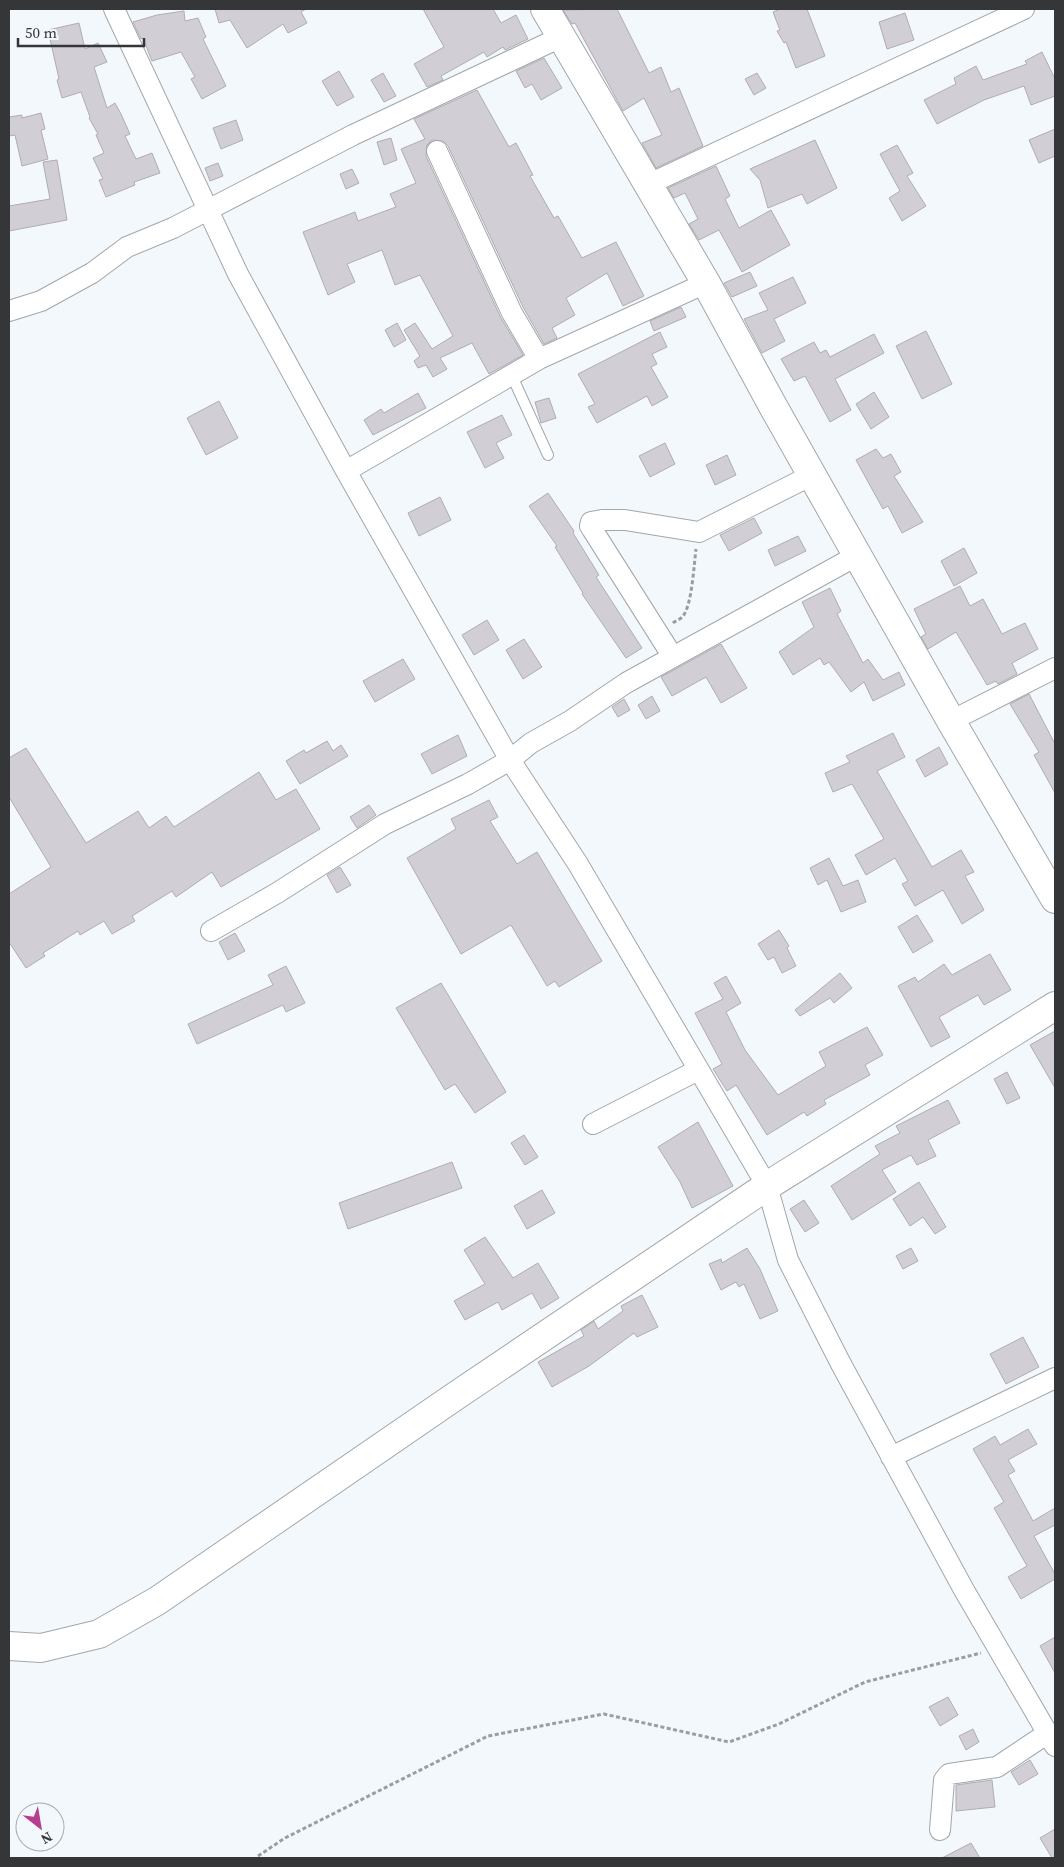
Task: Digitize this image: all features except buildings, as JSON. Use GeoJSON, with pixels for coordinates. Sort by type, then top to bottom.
{"type":"FeatureCollection","features":[{"type":"Feature","properties":{"kind":"street"},"geometry":{"type":"LineString","coordinates":[[114,9],[238,274],[346,471],[510,760],[578,864],[767,1186],[788,1260],[891,1457],[1052,1740],[997,1767],[949,1774],[944,1780],[940,1830]]}},
{"type":"Feature","properties":{"kind":"street"},"geometry":{"type":"LineString","coordinates":[[647,185],[994,15],[1024,9]]}},
{"type":"Feature","properties":{"kind":"street"},"geometry":{"type":"LineString","coordinates":[[549,10],[561,37],[706,283],[951,721],[1055,899]]}},
{"type":"Feature","properties":{"kind":"street"},"geometry":{"type":"LineString","coordinates":[[9,311],[41,301],[92,273],[127,247],[173,228],[206,209],[242,194],[353,135],[561,37]]}},
{"type":"Feature","properties":{"kind":"street"},"geometry":{"type":"LineString","coordinates":[[437,151],[512,313],[539,360]]}},
{"type":"Feature","properties":{"kind":"street"},"geometry":{"type":"LineString","coordinates":[[346,471],[539,360],[706,283]]}},
{"type":"Feature","properties":{"kind":"street"},"geometry":{"type":"LineString","coordinates":[[673,657],[590,524],[594,521],[625,520],[699,532],[812,475]]}},
{"type":"Feature","properties":{"kind":"street"},"geometry":{"type":"LineString","coordinates":[[211,931],[276,893],[385,824],[468,784],[510,760],[531,743],[570,721],[626,683],[858,555]]}},
{"type":"Feature","properties":{"kind":"street"},"geometry":{"type":"LineString","coordinates":[[951,721],[1055,668]]}},
{"type":"Feature","properties":{"kind":"street"},"geometry":{"type":"LineString","coordinates":[[9,1646],[41,1648],[99,1634],[157,1601],[457,1395],[767,1186],[1055,1006]]}},
{"type":"Feature","properties":{"kind":"street"},"geometry":{"type":"LineString","coordinates":[[593,1124],[698,1070]]}},
{"type":"Feature","properties":{"kind":"street"},"geometry":{"type":"LineString","coordinates":[[891,1457],[1055,1378]]}},
{"type":"Feature","properties":{"kind":"lane"},"geometry":{"type":"LineString","coordinates":[[512,376],[548,455]]}},
{"type":"Feature","properties":{"kind":"path"},"geometry":{"type":"LineString","coordinates":[[657,633],[683,616],[692,587],[699,532]]}},
{"type":"Feature","properties":{"kind":"path"},"geometry":{"type":"LineString","coordinates":[[258,1856],[285,1838],[488,1736],[604,1714],[729,1742],[779,1724],[865,1682],[999,1648]]}}]}
